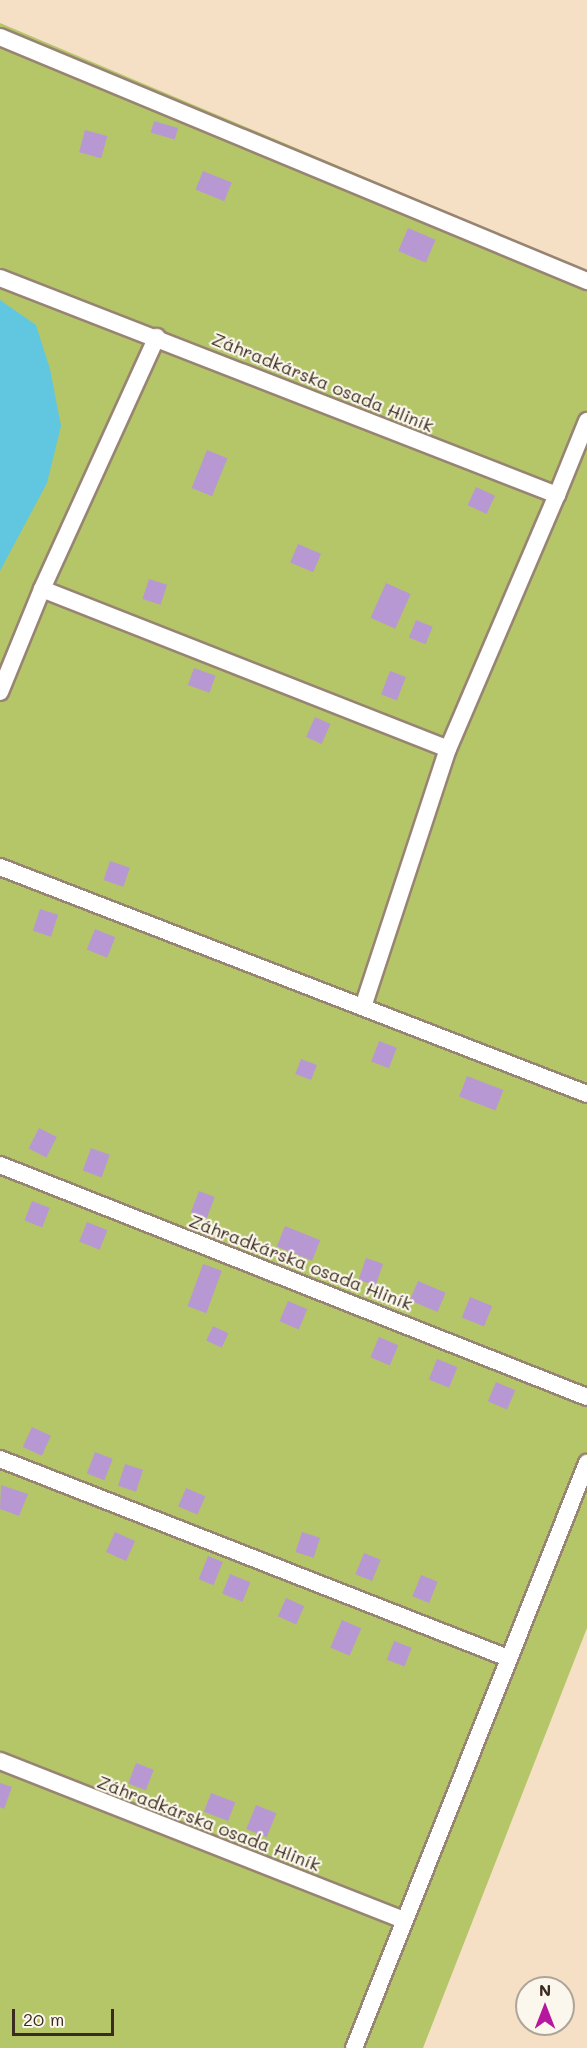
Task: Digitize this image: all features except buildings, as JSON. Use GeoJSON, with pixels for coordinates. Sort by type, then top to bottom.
{"type":"FeatureCollection","features":[{"type":"Feature","properties":{"kind":"lane"},"geometry":{"type":"LineString","coordinates":[[0,37],[587,281]]}},
{"type":"Feature","properties":{"kind":"lane","name":"Záhradkárska osada Hliník"},"geometry":{"type":"LineString","coordinates":[[0,278],[157,337],[557,495]]}},
{"type":"Feature","properties":{"kind":"lane"},"geometry":{"type":"LineString","coordinates":[[0,692],[42,589],[157,337]]}},
{"type":"Feature","properties":{"kind":"lane"},"geometry":{"type":"LineString","coordinates":[[363,1007],[448,749],[587,421]]}},
{"type":"Feature","properties":{"kind":"lane"},"geometry":{"type":"LineString","coordinates":[[42,589],[448,749]]}},
{"type":"Feature","properties":{"kind":"lane"},"geometry":{"type":"LineString","coordinates":[[0,867],[587,1094]]}},
{"type":"Feature","properties":{"kind":"lane","name":"Záhradkárska osada Hliník"},"geometry":{"type":"LineString","coordinates":[[0,1165],[587,1397]]}},
{"type":"Feature","properties":{"kind":"lane"},"geometry":{"type":"LineString","coordinates":[[0,1459],[508,1658]]}},
{"type":"Feature","properties":{"kind":"lane"},"geometry":{"type":"LineString","coordinates":[[354,2048],[587,1463]]}},
{"type":"Feature","properties":{"kind":"lane","name":"Záhradkárska osada Hliník"},"geometry":{"type":"LineString","coordinates":[[0,1761],[404,1920]]}},
{"type":"Feature","properties":{"kind":"green space"},"geometry":{"type":"Polygon","coordinates":[[[0,23],[587,271],[587,1628],[423,2048],[0,2048],[0,23]]]}},
{"type":"Feature","properties":{"kind":"water"},"geometry":{"type":"Polygon","coordinates":[[[0,300],[36,325],[50,369],[61,426],[47,483],[0,571],[0,300]]]}}]}
